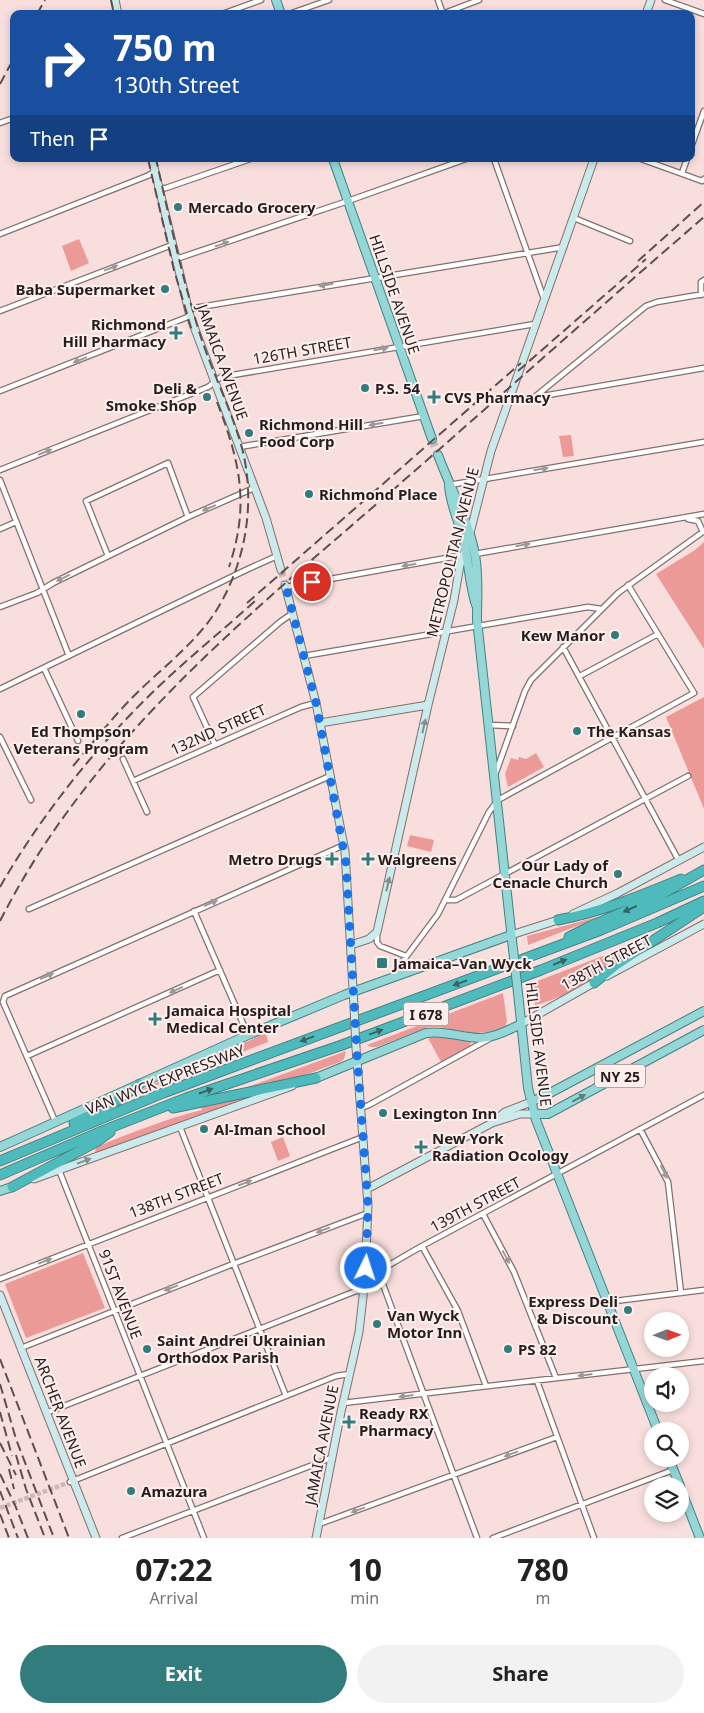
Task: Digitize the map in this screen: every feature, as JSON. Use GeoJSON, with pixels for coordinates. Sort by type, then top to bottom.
{"type":"FeatureCollection","features":[{"type":"Feature","properties":{"kind":"highway"},"geometry":{"type":"LineString","coordinates":[[558,920],[612,906],[704,870]]}},
{"type":"Feature","properties":{"kind":"highway"},"geometry":{"type":"LineString","coordinates":[[538,954],[591,926],[661,895],[704,870]]}},
{"type":"Feature","properties":{"kind":"highway","name":"VAN WYCK EXPRESSWAY"},"geometry":{"type":"LineString","coordinates":[[0,1161],[176,1088],[628,920],[704,886]]}},
{"type":"Feature","properties":{"kind":"highway","name":"VAN WYCK EXPRESSWAY"},"geometry":{"type":"LineString","coordinates":[[0,1174],[123,1123],[207,1091],[342,1045],[462,1000],[650,926],[704,901]]}},
{"type":"Feature","properties":{"kind":"highway"},"geometry":{"type":"LineString","coordinates":[[594,983],[624,960],[704,906]]}},
{"type":"Feature","properties":{"kind":"highway"},"geometry":{"type":"LineString","coordinates":[[144,1115],[316,1078]]}},
{"type":"Feature","properties":{"kind":"highway"},"geometry":{"type":"LineString","coordinates":[[59,1135],[75,1123],[120,1099],[140,1084]]}},
{"type":"Feature","properties":{"kind":"highway"},"geometry":{"type":"LineString","coordinates":[[12,1187],[96,1142],[123,1123]]}},
{"type":"Feature","properties":{"kind":"main road","name":"JAMAICA AVENUE"},"geometry":{"type":"LineString","coordinates":[[153,162],[189,312],[266,518],[281,570]]}},
{"type":"Feature","properties":{"kind":"main road","name":"HILLSIDE AVENUE"},"geometry":{"type":"LineString","coordinates":[[334,162],[432,439]]}},
{"type":"Feature","properties":{"kind":"main road","name":"METROPOLITAN AVENUE"},"geometry":{"type":"LineString","coordinates":[[377,932],[457,581],[483,479],[535,324],[593,162]]}},
{"type":"Feature","properties":{"kind":"main road","name":"HILLSIDE AVENUE"},"geometry":{"type":"LineString","coordinates":[[438,455],[449,485],[456,496],[475,554],[478,626],[531,1102],[557,1174],[655,1422]]}},
{"type":"Feature","properties":{"kind":"main road","name":"HILLSIDE AVENUE"},"geometry":{"type":"LineString","coordinates":[[449,485],[449,499],[477,609]]}},
{"type":"Feature","properties":{"kind":"main road"},"geometry":{"type":"LineString","coordinates":[[454,600],[460,584],[470,581]]}},
{"type":"Feature","properties":{"kind":"main road","name":"JAMAICA AVENUE"},"geometry":{"type":"LineString","coordinates":[[286,586],[316,703],[344,845],[368,1213],[366,1279],[361,1321],[331,1458],[316,1538]]}},
{"type":"Feature","properties":{"kind":"main road"},"geometry":{"type":"LineString","coordinates":[[320,723],[428,705]]}},
{"type":"Feature","properties":{"kind":"main road"},"geometry":{"type":"LineString","coordinates":[[511,935],[558,920],[595,904],[704,848]]}},
{"type":"Feature","properties":{"kind":"main road","name":"138TH STREET"},"geometry":{"type":"LineString","coordinates":[[522,1024],[704,924]]}},
{"type":"Feature","properties":{"kind":"main road"},"geometry":{"type":"LineString","coordinates":[[351,945],[371,938],[377,932]]}},
{"type":"Feature","properties":{"kind":"main road","name":"VAN WYCK EXPRESSWAY"},"geometry":{"type":"LineString","coordinates":[[0,1147],[248,1035],[353,991],[511,935]]}},
{"type":"Feature","properties":{"kind":"main road","name":"NY 25"},"geometry":{"type":"LineString","coordinates":[[531,1102],[704,1011]]}},
{"type":"Feature","properties":{"kind":"main road"},"geometry":{"type":"LineString","coordinates":[[0,1191],[316,1078],[426,1033],[441,1032],[480,1038],[493,1036],[522,1024]]}},
{"type":"Feature","properties":{"kind":"main road","name":"NY 25"},"geometry":{"type":"LineString","coordinates":[[534,1114],[548,1114],[704,1030]]}},
{"type":"Feature","properties":{"kind":"main road"},"geometry":{"type":"LineString","coordinates":[[367,1189],[492,1123],[505,1112],[531,1102]]}},
{"type":"Feature","properties":{"kind":"main road"},"geometry":{"type":"LineString","coordinates":[[492,1123],[520,1114],[534,1114]]}},
{"type":"Feature","properties":{"kind":"main road","name":"ARCHER AVENUE"},"geometry":{"type":"LineString","coordinates":[[0,1295],[96,1538]]}},
{"type":"Feature","properties":{"kind":"main road"},"geometry":{"type":"LineString","coordinates":[[672,1467],[676,1477]]}},
{"type":"Feature","properties":{"kind":"main road"},"geometry":{"type":"LineString","coordinates":[[689,1510],[700,1538]]}},
{"type":"Feature","properties":{"kind":"street"},"geometry":{"type":"LineString","coordinates":[[233,10],[262,0]]}},
{"type":"Feature","properties":{"kind":"street"},"geometry":{"type":"LineString","coordinates":[[300,10],[329,0]]}},
{"type":"Feature","properties":{"kind":"street"},"geometry":{"type":"LineString","coordinates":[[453,10],[479,0]]}},
{"type":"Feature","properties":{"kind":"street"},"geometry":{"type":"LineString","coordinates":[[664,0],[693,10]]}},
{"type":"Feature","properties":{"kind":"street"},"geometry":{"type":"LineString","coordinates":[[695,136],[704,111]]}},
{"type":"Feature","properties":{"kind":"street"},"geometry":{"type":"LineString","coordinates":[[159,189],[241,162]]}},
{"type":"Feature","properties":{"kind":"street"},"geometry":{"type":"LineString","coordinates":[[176,259],[458,162]]}},
{"type":"Feature","properties":{"kind":"street"},"geometry":{"type":"LineString","coordinates":[[495,162],[544,299]]}},
{"type":"Feature","properties":{"kind":"street"},"geometry":{"type":"LineString","coordinates":[[649,162],[703,180]]}},
{"type":"Feature","properties":{"kind":"street"},"geometry":{"type":"LineString","coordinates":[[682,174],[686,162]]}},
{"type":"Feature","properties":{"kind":"street"},"geometry":{"type":"LineString","coordinates":[[0,234],[155,172]]}},
{"type":"Feature","properties":{"kind":"street"},"geometry":{"type":"LineString","coordinates":[[574,218],[630,240]]}},
{"type":"Feature","properties":{"kind":"street"},"geometry":{"type":"LineString","coordinates":[[0,311],[172,245]]}},
{"type":"Feature","properties":{"kind":"street"},"geometry":{"type":"LineString","coordinates":[[0,391],[189,312],[375,277],[564,247]]}},
{"type":"Feature","properties":{"kind":"street"},"geometry":{"type":"LineString","coordinates":[[536,396],[646,306],[652,303],[702,295],[701,282],[704,280]]}},
{"type":"Feature","properties":{"kind":"street","name":"126TH STREET"},"geometry":{"type":"LineString","coordinates":[[0,470],[208,388],[221,376],[535,324]]}},
{"type":"Feature","properties":{"kind":"street"},"geometry":{"type":"LineString","coordinates":[[508,402],[704,368]]}},
{"type":"Feature","properties":{"kind":"street"},"geometry":{"type":"LineString","coordinates":[[239,447],[424,416]]}},
{"type":"Feature","properties":{"kind":"street"},"geometry":{"type":"LineString","coordinates":[[449,485],[704,442]]}},
{"type":"Feature","properties":{"kind":"street"},"geometry":{"type":"LineString","coordinates":[[108,556],[86,501],[168,463],[188,517]]}},
{"type":"Feature","properties":{"kind":"street"},"geometry":{"type":"LineString","coordinates":[[0,480],[69,656]]}},
{"type":"Feature","properties":{"kind":"street"},"geometry":{"type":"LineString","coordinates":[[0,607],[44,590],[53,583],[188,517],[254,488]]}},
{"type":"Feature","properties":{"kind":"street"},"geometry":{"type":"LineString","coordinates":[[475,554],[704,514]]}},
{"type":"Feature","properties":{"kind":"street"},"geometry":{"type":"LineString","coordinates":[[495,776],[529,684],[601,609],[628,585],[704,531],[698,521],[687,518]]}},
{"type":"Feature","properties":{"kind":"street"},"geometry":{"type":"LineString","coordinates":[[0,529],[16,522]]}},
{"type":"Feature","properties":{"kind":"street"},"geometry":{"type":"LineString","coordinates":[[286,586],[464,552]]}},
{"type":"Feature","properties":{"kind":"street"},"geometry":{"type":"LineString","coordinates":[[0,689],[240,572],[277,556]]}},
{"type":"Feature","properties":{"kind":"street"},"geometry":{"type":"LineString","coordinates":[[400,974],[400,966],[432,924],[489,812],[498,800],[694,693],[628,585]]}},
{"type":"Feature","properties":{"kind":"street"},"geometry":{"type":"LineString","coordinates":[[304,656],[588,608],[601,609]]}},
{"type":"Feature","properties":{"kind":"street"},"geometry":{"type":"LineString","coordinates":[[215,745],[193,697],[293,613]]}},
{"type":"Feature","properties":{"kind":"street"},"geometry":{"type":"LineString","coordinates":[[580,676],[658,634]]}},
{"type":"Feature","properties":{"kind":"street"},"geometry":{"type":"LineString","coordinates":[[563,647],[679,861]]}},
{"type":"Feature","properties":{"kind":"street"},"geometry":{"type":"LineString","coordinates":[[44,668],[78,741]]}},
{"type":"Feature","properties":{"kind":"street","name":"132ND STREET"},"geometry":{"type":"LineString","coordinates":[[133,781],[301,707],[316,703]]}},
{"type":"Feature","properties":{"kind":"street"},"geometry":{"type":"LineString","coordinates":[[489,725],[513,726]]}},
{"type":"Feature","properties":{"kind":"street"},"geometry":{"type":"LineString","coordinates":[[0,737],[31,800]]}},
{"type":"Feature","properties":{"kind":"street"},"geometry":{"type":"LineString","coordinates":[[123,759],[147,812]]}},
{"type":"Feature","properties":{"kind":"street"},"geometry":{"type":"LineString","coordinates":[[29,909],[330,776]]}},
{"type":"Feature","properties":{"kind":"street"},"geometry":{"type":"LineString","coordinates":[[445,900],[456,900],[688,776]]}},
{"type":"Feature","properties":{"kind":"street"},"geometry":{"type":"LineString","coordinates":[[55,1122],[3,1002],[6,994],[344,845]]}},
{"type":"Feature","properties":{"kind":"street"},"geometry":{"type":"LineString","coordinates":[[194,911],[248,1035]]}},
{"type":"Feature","properties":{"kind":"street"},"geometry":{"type":"LineString","coordinates":[[377,932],[377,942],[380,946],[406,956]]}},
{"type":"Feature","properties":{"kind":"street"},"geometry":{"type":"LineString","coordinates":[[27,1056],[220,970]]}},
{"type":"Feature","properties":{"kind":"street"},"geometry":{"type":"LineString","coordinates":[[361,1108],[376,1102],[482,1044],[493,1036]]}},
{"type":"Feature","properties":{"kind":"street","name":"139TH STREET"},"geometry":{"type":"LineString","coordinates":[[366,1279],[422,1246],[704,1095]]}},
{"type":"Feature","properties":{"kind":"street"},"geometry":{"type":"LineString","coordinates":[[180,1127],[286,1396]]}},
{"type":"Feature","properties":{"kind":"street"},"geometry":{"type":"LineString","coordinates":[[640,1129],[668,1182],[681,1293]]}},
{"type":"Feature","properties":{"kind":"street","name":"138TH STREET"},"geometry":{"type":"LineString","coordinates":[[0,1279],[363,1137]]}},
{"type":"Feature","properties":{"kind":"street","name":"91ST AVENUE"},"geometry":{"type":"LineString","coordinates":[[59,1170],[204,1538]]}},
{"type":"Feature","properties":{"kind":"street"},"geometry":{"type":"LineString","coordinates":[[21,1348],[368,1213]]}},
{"type":"Feature","properties":{"kind":"street"},"geometry":{"type":"LineString","coordinates":[[483,1214],[514,1272],[556,1378]]}},
{"type":"Feature","properties":{"kind":"street"},"geometry":{"type":"LineString","coordinates":[[368,1243],[477,1538]]}},
{"type":"Feature","properties":{"kind":"street"},"geometry":{"type":"LineString","coordinates":[[422,1246],[458,1311],[486,1386]]}},
{"type":"Feature","properties":{"kind":"street"},"geometry":{"type":"LineString","coordinates":[[607,1302],[704,1290]]}},
{"type":"Feature","properties":{"kind":"street"},"geometry":{"type":"LineString","coordinates":[[46,1414],[356,1291],[364,1291]]}},
{"type":"Feature","properties":{"kind":"street"},"geometry":{"type":"LineString","coordinates":[[343,1403],[704,1361]]}},
{"type":"Feature","properties":{"kind":"street"},"geometry":{"type":"LineString","coordinates":[[72,1481],[336,1376],[350,1374]]}},
{"type":"Feature","properties":{"kind":"street"},"geometry":{"type":"LineString","coordinates":[[537,1381],[594,1538]]}},
{"type":"Feature","properties":{"kind":"street"},"geometry":{"type":"LineString","coordinates":[[319,1524],[556,1437]]}},
{"type":"Feature","properties":{"kind":"street"},"geometry":{"type":"LineString","coordinates":[[122,1538],[331,1458]]}},
{"type":"Feature","properties":{"kind":"street"},"geometry":{"type":"LineString","coordinates":[[493,1538],[673,1470]]}},
{"type":"Feature","properties":{"kind":"shaded area"},"geometry":{"type":"Polygon","coordinates":[[[79,239],[89,263],[71,271],[62,246],[79,239]]]}},
{"type":"Feature","properties":{"kind":"shaded area"},"geometry":{"type":"Polygon","coordinates":[[[571,435],[574,456],[563,457],[559,436],[571,435]]]}},
{"type":"Feature","properties":{"kind":"shaded area"},"geometry":{"type":"Polygon","coordinates":[[[704,542],[704,649],[656,574],[695,550],[704,542]]]}},
{"type":"Feature","properties":{"kind":"shaded area"},"geometry":{"type":"Polygon","coordinates":[[[704,697],[704,809],[666,717],[704,697]]]}},
{"type":"Feature","properties":{"kind":"shaded area"},"geometry":{"type":"Polygon","coordinates":[[[536,753],[544,767],[508,787],[505,774],[511,758],[518,760],[519,757],[526,759],[536,753]]]}},
{"type":"Feature","properties":{"kind":"shaded area"},"geometry":{"type":"Polygon","coordinates":[[[410,835],[434,840],[431,852],[407,846],[410,835]]]}},
{"type":"Feature","properties":{"kind":"shaded area"},"geometry":{"type":"Polygon","coordinates":[[[598,918],[528,945],[527,936],[598,918]]]}},
{"type":"Feature","properties":{"kind":"shaded area"},"geometry":{"type":"Polygon","coordinates":[[[655,934],[575,991],[535,1006],[532,983],[655,934]]]}},
{"type":"Feature","properties":{"kind":"shaded area"},"geometry":{"type":"Polygon","coordinates":[[[503,993],[507,1021],[505,1027],[488,1032],[472,1033],[428,1027],[377,1047],[367,1045],[503,993]]]}},
{"type":"Feature","properties":{"kind":"shaded area"},"geometry":{"type":"Polygon","coordinates":[[[266,1033],[268,1042],[134,1094],[134,1093],[266,1033]]]}},
{"type":"Feature","properties":{"kind":"shaded area"},"geometry":{"type":"Polygon","coordinates":[[[437,1036],[471,1042],[470,1046],[441,1062],[428,1038],[437,1036]]]}},
{"type":"Feature","properties":{"kind":"shaded area"},"geometry":{"type":"Polygon","coordinates":[[[346,1051],[344,1059],[340,1062],[302,1076],[226,1095],[346,1051]]]}},
{"type":"Feature","properties":{"kind":"shaded area"},"geometry":{"type":"Polygon","coordinates":[[[256,1093],[254,1097],[95,1153],[96,1147],[148,1127],[202,1110],[201,1107],[256,1093]]]}},
{"type":"Feature","properties":{"kind":"shaded area"},"geometry":{"type":"Polygon","coordinates":[[[283,1137],[290,1156],[278,1161],[271,1142],[283,1137]]]}},
{"type":"Feature","properties":{"kind":"shaded area"},"geometry":{"type":"Polygon","coordinates":[[[83,1253],[105,1308],[26,1338],[5,1284],[83,1253]]]}},
{"type":"Feature","properties":{"kind":"tunnel"},"geometry":{"type":"LineString","coordinates":[[432,439],[438,455]]}},
{"type":"Feature","properties":{"kind":"tunnel"},"geometry":{"type":"LineString","coordinates":[[281,570],[285,585]]}},
{"type":"Feature","properties":{"kind":"tunnel"},"geometry":{"type":"LineString","coordinates":[[0,1508],[70,1482]]}},
{"type":"Feature","properties":{"kind":"railway"},"geometry":{"type":"LineString","coordinates":[[39,10],[45,0]]}},
{"type":"Feature","properties":{"kind":"railway"},"geometry":{"type":"LineString","coordinates":[[111,0],[113,10]]}},
{"type":"Feature","properties":{"kind":"railway"},"geometry":{"type":"LineString","coordinates":[[0,84],[10,65]]}},
{"type":"Feature","properties":{"kind":"railway"},"geometry":{"type":"LineString","coordinates":[[149,162],[174,270],[192,331]]}},
{"type":"Feature","properties":{"kind":"railway"},"geometry":{"type":"LineString","coordinates":[[73,766],[127,703],[185,648],[207,624],[216,611],[235,573],[246,532],[248,490],[242,448],[204,346],[193,310],[157,162]]}},
{"type":"Feature","properties":{"kind":"railway"},"geometry":{"type":"LineString","coordinates":[[638,261],[704,202]]}},
{"type":"Feature","properties":{"kind":"railway"},"geometry":{"type":"LineString","coordinates":[[0,921],[37,856],[79,796],[125,740],[175,686],[282,586],[704,217]]}},
{"type":"Feature","properties":{"kind":"railway"},"geometry":{"type":"LineString","coordinates":[[518,371],[646,259]]}},
{"type":"Feature","properties":{"kind":"railway"},"geometry":{"type":"LineString","coordinates":[[247,603],[521,363]]}},
{"type":"Feature","properties":{"kind":"railway"},"geometry":{"type":"LineString","coordinates":[[217,402],[232,444],[240,483],[239,523],[229,567]]}},
{"type":"Feature","properties":{"kind":"railway"},"geometry":{"type":"LineString","coordinates":[[0,887],[52,808],[111,735],[167,679],[255,601]]}},
{"type":"Feature","properties":{"kind":"railway"},"geometry":{"type":"LineString","coordinates":[[0,1359],[69,1538]]}},
{"type":"Feature","properties":{"kind":"railway"},"geometry":{"type":"LineString","coordinates":[[0,1384],[16,1439],[54,1538]]}},
{"type":"Feature","properties":{"kind":"railway"},"geometry":{"type":"LineString","coordinates":[[0,1412],[12,1456]]}},
{"type":"Feature","properties":{"kind":"railway"},"geometry":{"type":"LineString","coordinates":[[0,1443],[16,1475]]}},
{"type":"Feature","properties":{"kind":"railway"},"geometry":{"type":"LineString","coordinates":[[16,1455],[26,1489],[45,1538]]}},
{"type":"Feature","properties":{"kind":"railway"},"geometry":{"type":"LineString","coordinates":[[9,1469],[14,1489]]}},
{"type":"Feature","properties":{"kind":"railway"},"geometry":{"type":"LineString","coordinates":[[0,1474],[28,1538]]}},
{"type":"Feature","properties":{"kind":"railway"},"geometry":{"type":"LineString","coordinates":[[0,1491],[18,1538]]}},
{"type":"Feature","properties":{"kind":"railway"},"geometry":{"type":"LineString","coordinates":[[0,1514],[9,1538]]}},
{"type":"Feature","properties":{"kind":"place","name":"Mercado Grocery"},"geometry":{"type":"Point","coordinates":[178,207]}},
{"type":"Feature","properties":{"kind":"place","name":"Baba Supermarket"},"geometry":{"type":"Point","coordinates":[165,289]}},
{"type":"Feature","properties":{"kind":"place","name":"Richmond Hill Pharmacy"},"geometry":{"type":"Point","coordinates":[176,333]}},
{"type":"Feature","properties":{"kind":"place","name":"P.S. 54"},"geometry":{"type":"Point","coordinates":[365,388]}},
{"type":"Feature","properties":{"kind":"place","name":"Deli & Smoke Shop"},"geometry":{"type":"Point","coordinates":[207,397]}},
{"type":"Feature","properties":{"kind":"place","name":"CVS Pharmacy"},"geometry":{"type":"Point","coordinates":[434,397]}},
{"type":"Feature","properties":{"kind":"place","name":"Richmond Hill Food Corp"},"geometry":{"type":"Point","coordinates":[249,433]}},
{"type":"Feature","properties":{"kind":"place","name":"Richmond Place"},"geometry":{"type":"Point","coordinates":[309,494]}},
{"type":"Feature","properties":{"kind":"place","name":"Kew Manor"},"geometry":{"type":"Point","coordinates":[615,635]}},
{"type":"Feature","properties":{"kind":"place","name":"Ed Thompson Veterans Program"},"geometry":{"type":"Point","coordinates":[81,714]}},
{"type":"Feature","properties":{"kind":"place","name":"The Kansas"},"geometry":{"type":"Point","coordinates":[577,731]}},
{"type":"Feature","properties":{"kind":"place","name":"Metro Drugs"},"geometry":{"type":"Point","coordinates":[332,859]}},
{"type":"Feature","properties":{"kind":"place","name":"Walgreens"},"geometry":{"type":"Point","coordinates":[368,859]}},
{"type":"Feature","properties":{"kind":"place","name":"Our Lady of Cenacle Church"},"geometry":{"type":"Point","coordinates":[618,874]}},
{"type":"Feature","properties":{"kind":"place","name":"Jamaica–Van Wyck"},"geometry":{"type":"Point","coordinates":[382,963]}},
{"type":"Feature","properties":{"kind":"place","name":"Jamaica Hospital Medical Center"},"geometry":{"type":"Point","coordinates":[155,1019]}},
{"type":"Feature","properties":{"kind":"place","name":"Lexington Inn"},"geometry":{"type":"Point","coordinates":[383,1113]}},
{"type":"Feature","properties":{"kind":"place","name":"Al-Iman School"},"geometry":{"type":"Point","coordinates":[204,1129]}},
{"type":"Feature","properties":{"kind":"place","name":"New York Radiation Ocology"},"geometry":{"type":"Point","coordinates":[421,1147]}},
{"type":"Feature","properties":{"kind":"place","name":"Express Deli & Discount"},"geometry":{"type":"Point","coordinates":[628,1310]}},
{"type":"Feature","properties":{"kind":"place","name":"Van Wyck Motor Inn"},"geometry":{"type":"Point","coordinates":[377,1324]}},
{"type":"Feature","properties":{"kind":"place","name":"Saint Andrei Ukrainian Orthodox Parish"},"geometry":{"type":"Point","coordinates":[147,1349]}},
{"type":"Feature","properties":{"kind":"place","name":"PS 82"},"geometry":{"type":"Point","coordinates":[508,1349]}},
{"type":"Feature","properties":{"kind":"place","name":"Ready RX Pharmacy"},"geometry":{"type":"Point","coordinates":[349,1422]}},
{"type":"Feature","properties":{"kind":"place","name":"Amazura"},"geometry":{"type":"Point","coordinates":[131,1491]}},
{"type":"Feature","properties":{"kind":"route"},"geometry":{"type":"LineString","coordinates":[[312,582],[286,587],[316,703],[345,851],[368,1205],[366,1268]]}}]}
